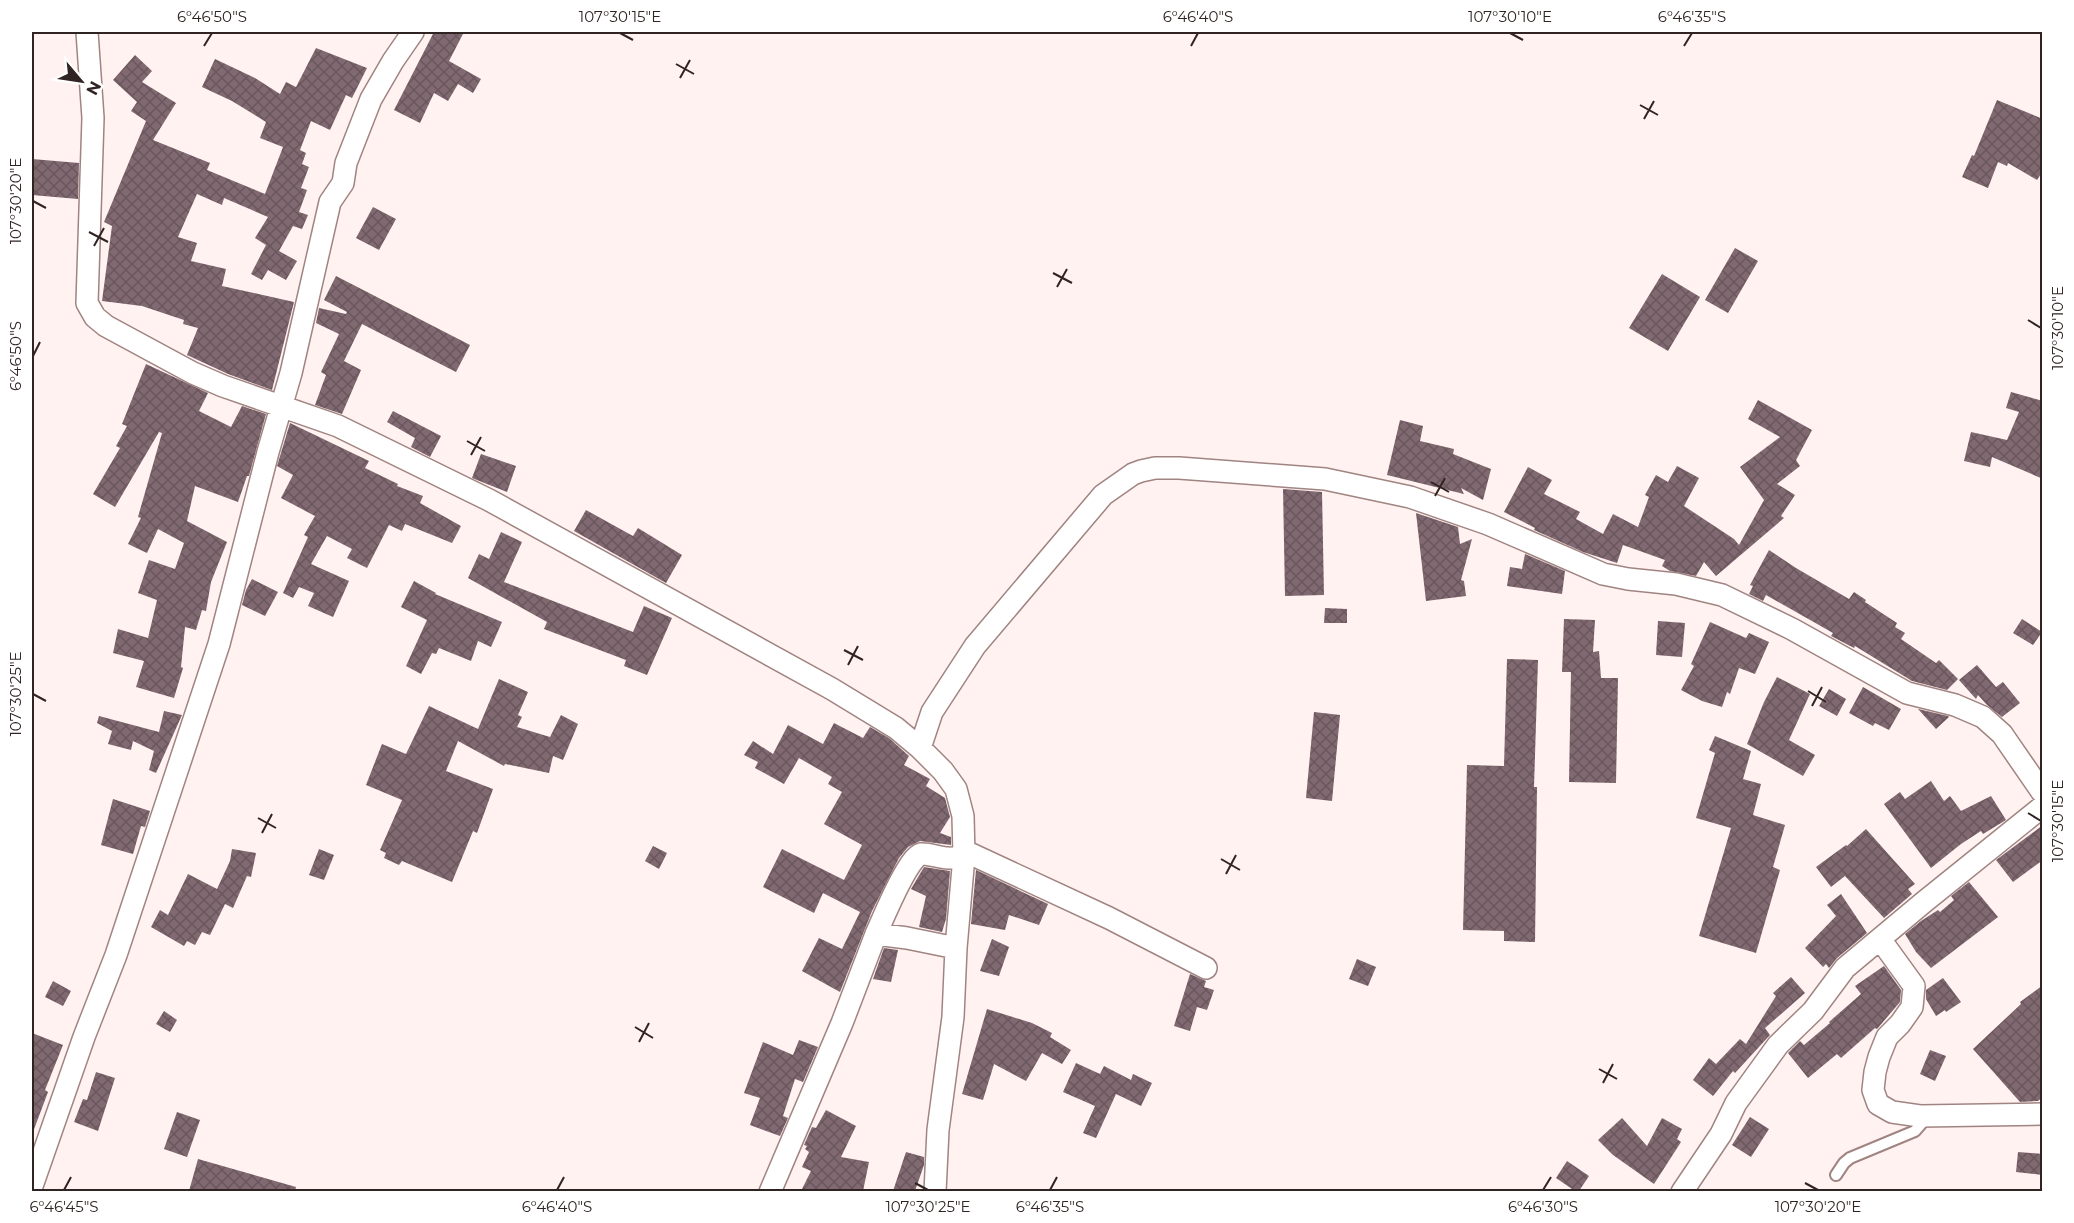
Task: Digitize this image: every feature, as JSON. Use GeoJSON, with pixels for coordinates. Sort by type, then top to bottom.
{"type":"FeatureCollection","features":[{"type":"Feature","properties":{"kind":"street"},"geometry":{"type":"LineString","coordinates":[[87,32],[93,118],[87,303],[90,310],[106,326],[193,373],[338,426],[489,500],[832,689],[896,728],[943,771],[956,789],[963,816],[964,856],[953,1017],[938,1130],[935,1191]]}},
{"type":"Feature","properties":{"kind":"street"},"geometry":{"type":"LineString","coordinates":[[32,1186],[84,1037],[116,954],[206,687],[282,407],[330,202],[343,183],[346,163],[371,99],[413,32]]}},
{"type":"Feature","properties":{"kind":"street"},"geometry":{"type":"LineString","coordinates":[[920,748],[932,712],[975,646],[1103,495],[1141,471],[1155,468],[1179,468],[1300,476],[1410,497],[1488,524],[1603,574],[1676,584],[1722,595],[1792,628],[1907,693],[1926,700],[1955,705],[1983,717],[2002,734],[2043,792]]}},
{"type":"Feature","properties":{"kind":"street"},"geometry":{"type":"LineString","coordinates":[[1682,1191],[1721,1134],[1736,1103],[1778,1046],[1813,1011],[1845,968],[2043,807]]}},
{"type":"Feature","properties":{"kind":"street"},"geometry":{"type":"LineString","coordinates":[[770,1191],[842,1023],[876,934],[897,888],[917,855],[925,854],[946,858],[973,854],[1051,890],[1206,968]]}},
{"type":"Feature","properties":{"kind":"street"},"geometry":{"type":"LineString","coordinates":[[876,934],[956,948]]}},
{"type":"Feature","properties":{"kind":"street"},"geometry":{"type":"LineString","coordinates":[[1880,939],[1914,986],[1912,1007],[1887,1037],[1879,1057],[1875,1072],[1874,1096],[1881,1107],[1892,1112],[1928,1116],[2043,1114]]}},
{"type":"Feature","properties":{"kind":"lane"},"geometry":{"type":"LineString","coordinates":[[1836,1175],[1850,1158],[1915,1131],[1928,1116]]}},
{"type":"Feature","properties":{"kind":"building"},"geometry":{"type":"Polygon","coordinates":[[[434,32],[464,32],[449,61],[481,79],[473,93],[458,84],[448,101],[434,93],[420,123],[394,110],[434,32]]]}},
{"type":"Feature","properties":{"kind":"building"},"geometry":{"type":"Polygon","coordinates":[[[316,48],[367,68],[352,98],[346,95],[330,130],[311,121],[300,150],[306,153],[302,164],[309,167],[301,188],[307,190],[299,212],[308,215],[302,229],[293,226],[279,251],[297,261],[286,280],[268,270],[262,280],[251,274],[266,245],[255,238],[268,217],[224,198],[222,205],[197,194],[178,237],[197,243],[191,261],[226,269],[222,286],[294,302],[272,390],[228,374],[187,355],[198,328],[183,324],[184,320],[142,306],[102,301],[112,226],[104,222],[146,121],[131,111],[137,102],[113,80],[135,55],[152,71],[142,82],[176,103],[153,140],[210,163],[207,170],[265,194],[283,147],[260,138],[266,122],[232,101],[202,87],[215,59],[255,78],[280,94],[286,82],[296,87],[316,48]]]}},
{"type":"Feature","properties":{"kind":"building"},"geometry":{"type":"Polygon","coordinates":[[[1997,100],[2043,119],[2043,171],[2037,180],[2008,163],[2007,166],[1998,162],[1988,188],[1962,177],[1972,155],[1974,156],[1997,100]]]}},
{"type":"Feature","properties":{"kind":"building"},"geometry":{"type":"Polygon","coordinates":[[[32,159],[79,163],[78,199],[32,195],[32,159]]]}},
{"type":"Feature","properties":{"kind":"building"},"geometry":{"type":"Polygon","coordinates":[[[373,207],[396,219],[379,250],[356,238],[373,207]]]}},
{"type":"Feature","properties":{"kind":"building"},"geometry":{"type":"Polygon","coordinates":[[[1735,248],[1758,261],[1728,313],[1705,300],[1735,248]]]}},
{"type":"Feature","properties":{"kind":"building"},"geometry":{"type":"Polygon","coordinates":[[[1662,274],[1700,297],[1668,351],[1629,328],[1662,274]]]}},
{"type":"Feature","properties":{"kind":"building"},"geometry":{"type":"Polygon","coordinates":[[[336,276],[470,345],[456,372],[362,324],[344,361],[361,370],[342,414],[315,405],[326,375],[321,372],[339,334],[316,323],[319,308],[346,314],[347,312],[324,300],[336,276]]]}},
{"type":"Feature","properties":{"kind":"building"},"geometry":{"type":"Polygon","coordinates":[[[146,364],[208,393],[199,411],[231,427],[242,406],[266,414],[249,476],[247,476],[238,502],[195,486],[187,521],[227,542],[211,582],[206,611],[202,610],[196,630],[185,627],[181,667],[183,668],[174,698],[136,687],[144,661],[113,653],[118,629],[148,638],[157,600],[138,593],[149,560],[175,569],[184,543],[158,529],[147,553],[128,544],[141,518],[138,517],[162,433],[159,432],[115,507],[93,494],[120,448],[116,446],[127,426],[122,424],[146,364]]]}},
{"type":"Feature","properties":{"kind":"building"},"geometry":{"type":"Polygon","coordinates":[[[2011,392],[2043,401],[2043,479],[1992,457],[1990,467],[1964,461],[1971,432],[2007,440],[2019,412],[2006,408],[2011,392]]]}},
{"type":"Feature","properties":{"kind":"building"},"geometry":{"type":"Polygon","coordinates":[[[1758,400],[1812,430],[1796,460],[1800,466],[1777,484],[1795,495],[1781,516],[1784,518],[1716,576],[1704,562],[1696,576],[1670,571],[1662,566],[1665,560],[1623,545],[1617,563],[1583,552],[1534,530],[1535,528],[1504,512],[1528,467],[1552,480],[1544,494],[1580,512],[1576,519],[1603,534],[1613,514],[1638,527],[1649,497],[1645,495],[1656,475],[1668,482],[1677,466],[1699,478],[1684,506],[1734,539],[1739,545],[1764,500],[1740,467],[1780,437],[1748,419],[1758,400]]]}},
{"type":"Feature","properties":{"kind":"building"},"geometry":{"type":"Polygon","coordinates":[[[393,411],[441,436],[430,457],[411,447],[415,438],[387,422],[393,411]]]}},
{"type":"Feature","properties":{"kind":"building"},"geometry":{"type":"Polygon","coordinates":[[[1400,420],[1423,426],[1420,441],[1454,449],[1453,454],[1491,469],[1483,500],[1461,488],[1464,494],[1387,475],[1400,420]]]}},
{"type":"Feature","properties":{"kind":"building"},"geometry":{"type":"Polygon","coordinates":[[[290,423],[369,461],[365,468],[398,484],[397,486],[423,496],[420,503],[461,526],[452,543],[405,524],[402,531],[389,525],[367,568],[347,558],[352,549],[327,536],[311,564],[349,581],[333,617],[308,606],[314,593],[299,587],[293,598],[283,593],[308,537],[304,535],[315,516],[281,498],[293,475],[277,466],[290,423]]]}},
{"type":"Feature","properties":{"kind":"building"},"geometry":{"type":"Polygon","coordinates":[[[481,454],[516,466],[507,492],[472,478],[481,454]]]}},
{"type":"Feature","properties":{"kind":"building"},"geometry":{"type":"Polygon","coordinates":[[[1283,489],[1322,492],[1324,595],[1285,596],[1283,489]]]}},
{"type":"Feature","properties":{"kind":"building"},"geometry":{"type":"Polygon","coordinates":[[[586,510],[633,536],[638,528],[682,555],[666,583],[574,531],[586,510]]]}},
{"type":"Feature","properties":{"kind":"building"},"geometry":{"type":"Polygon","coordinates":[[[1416,513],[1458,527],[1460,544],[1472,539],[1461,580],[1464,581],[1466,596],[1426,601],[1416,513]]]}},
{"type":"Feature","properties":{"kind":"building"},"geometry":{"type":"Polygon","coordinates":[[[501,532],[522,542],[504,582],[633,632],[644,606],[672,618],[647,675],[624,666],[626,660],[544,629],[547,622],[468,578],[479,554],[489,559],[501,532]]]}},
{"type":"Feature","properties":{"kind":"building"},"geometry":{"type":"Polygon","coordinates":[[[1769,550],[1849,599],[1854,592],[1866,600],[1865,602],[1897,623],[1895,627],[1905,633],[1901,639],[1936,663],[1939,660],[1958,679],[1947,690],[1912,681],[1855,646],[1854,648],[1831,636],[1833,633],[1766,595],[1763,601],[1749,594],[1753,586],[1750,585],[1769,550]]]}},
{"type":"Feature","properties":{"kind":"building"},"geometry":{"type":"Polygon","coordinates":[[[1525,554],[1565,571],[1562,594],[1507,586],[1510,567],[1522,569],[1525,554]]]}},
{"type":"Feature","properties":{"kind":"building"},"geometry":{"type":"Polygon","coordinates":[[[252,579],[278,592],[265,616],[242,605],[252,579]]]}},
{"type":"Feature","properties":{"kind":"building"},"geometry":{"type":"Polygon","coordinates":[[[414,581],[435,594],[502,622],[491,647],[478,641],[471,661],[439,648],[436,654],[432,653],[421,674],[406,666],[427,620],[401,607],[414,581]]]}},
{"type":"Feature","properties":{"kind":"building"},"geometry":{"type":"Polygon","coordinates":[[[1325,608],[1347,609],[1347,623],[1324,623],[1325,608]]]}},
{"type":"Feature","properties":{"kind":"building"},"geometry":{"type":"Polygon","coordinates":[[[1564,619],[1595,620],[1593,652],[1599,651],[1601,678],[1618,678],[1616,783],[1569,782],[1571,672],[1562,672],[1564,619]]]}},
{"type":"Feature","properties":{"kind":"building"},"geometry":{"type":"Polygon","coordinates":[[[2022,619],[2042,632],[2033,645],[2013,633],[2022,619]]]}},
{"type":"Feature","properties":{"kind":"building"},"geometry":{"type":"Polygon","coordinates":[[[1658,621],[1685,623],[1682,657],[1656,655],[1658,621]]]}},
{"type":"Feature","properties":{"kind":"building"},"geometry":{"type":"Polygon","coordinates":[[[1710,622],[1746,638],[1749,633],[1769,642],[1755,674],[1739,668],[1730,694],[1727,692],[1722,707],[1702,701],[1681,690],[1694,666],[1691,664],[1710,622]]]}},
{"type":"Feature","properties":{"kind":"building"},"geometry":{"type":"Polygon","coordinates":[[[1507,659],[1538,660],[1534,787],[1537,787],[1535,942],[1504,941],[1504,931],[1463,930],[1467,765],[1504,766],[1507,659]]]}},
{"type":"Feature","properties":{"kind":"building"},"geometry":{"type":"Polygon","coordinates":[[[1977,665],[1996,687],[2003,682],[2020,703],[2002,717],[1978,695],[1976,699],[1959,680],[1977,665]]]}},
{"type":"Feature","properties":{"kind":"building"},"geometry":{"type":"Polygon","coordinates":[[[1777,677],[1810,694],[1789,740],[1815,755],[1803,776],[1747,744],[1777,677]]]}},
{"type":"Feature","properties":{"kind":"building"},"geometry":{"type":"Polygon","coordinates":[[[499,679],[528,692],[518,715],[522,717],[517,727],[550,737],[561,715],[578,724],[563,760],[553,756],[549,773],[505,764],[504,766],[458,741],[446,771],[493,789],[477,833],[473,831],[452,882],[402,861],[399,865],[384,858],[386,853],[380,850],[402,800],[366,785],[382,744],[406,754],[429,706],[478,729],[499,679]]]}},
{"type":"Feature","properties":{"kind":"building"},"geometry":{"type":"Polygon","coordinates":[[[1863,687],[1901,709],[1889,730],[1875,723],[1873,726],[1849,713],[1863,687]]]}},
{"type":"Feature","properties":{"kind":"building"},"geometry":{"type":"Polygon","coordinates":[[[1829,689],[1846,699],[1837,716],[1819,706],[1829,689]]]}},
{"type":"Feature","properties":{"kind":"building"},"geometry":{"type":"Polygon","coordinates":[[[1918,709],[1948,716],[1949,717],[1936,729],[1918,709]]]}},
{"type":"Feature","properties":{"kind":"building"},"geometry":{"type":"Polygon","coordinates":[[[164,711],[182,715],[156,773],[149,770],[154,751],[133,741],[131,750],[108,744],[112,731],[97,723],[99,716],[159,732],[164,711]]]}},
{"type":"Feature","properties":{"kind":"building"},"geometry":{"type":"Polygon","coordinates":[[[1314,712],[1340,715],[1332,801],[1306,798],[1314,712]]]}},
{"type":"Feature","properties":{"kind":"building"},"geometry":{"type":"Polygon","coordinates":[[[834,723],[863,738],[870,727],[889,738],[909,756],[904,765],[930,779],[926,786],[945,798],[950,817],[940,833],[951,837],[951,845],[920,841],[908,847],[899,858],[872,911],[840,992],[802,971],[819,938],[842,949],[860,912],[823,893],[814,913],[763,887],[782,849],[844,880],[862,845],[824,824],[842,792],[828,784],[832,777],[799,758],[784,784],[755,768],[758,762],[744,755],[753,741],[773,754],[788,725],[823,744],[834,723]]]}},
{"type":"Feature","properties":{"kind":"building"},"geometry":{"type":"Polygon","coordinates":[[[1715,736],[1751,751],[1743,779],[1761,784],[1753,815],[1785,825],[1773,867],[1780,870],[1756,953],[1699,936],[1731,828],[1696,818],[1715,753],[1709,750],[1715,736]]]}},
{"type":"Feature","properties":{"kind":"building"},"geometry":{"type":"Polygon","coordinates":[[[1931,781],[1944,801],[1950,796],[1961,811],[1991,796],[2006,820],[1983,834],[1981,831],[1931,868],[1884,804],[1900,792],[1905,799],[1931,781]]]}},
{"type":"Feature","properties":{"kind":"building"},"geometry":{"type":"Polygon","coordinates":[[[113,799],[150,811],[145,827],[141,826],[133,854],[101,845],[113,799]]]}},
{"type":"Feature","properties":{"kind":"building"},"geometry":{"type":"Polygon","coordinates":[[[2043,825],[2043,860],[2013,882],[1996,860],[2043,825]]]}},
{"type":"Feature","properties":{"kind":"building"},"geometry":{"type":"Polygon","coordinates":[[[1866,829],[1915,884],[1908,889],[1912,894],[1884,918],[1845,876],[1831,887],[1816,867],[1847,846],[1866,829]]]}},
{"type":"Feature","properties":{"kind":"building"},"geometry":{"type":"Polygon","coordinates":[[[653,846],[667,853],[659,869],[645,861],[653,846]]]}},
{"type":"Feature","properties":{"kind":"building"},"geometry":{"type":"Polygon","coordinates":[[[232,849],[256,853],[251,877],[247,876],[233,908],[225,904],[210,935],[202,932],[195,945],[187,941],[184,946],[151,927],[160,910],[168,915],[188,874],[217,889],[230,861],[232,849]]]}},
{"type":"Feature","properties":{"kind":"building"},"geometry":{"type":"Polygon","coordinates":[[[319,849],[334,855],[324,880],[309,875],[319,849]]]}},
{"type":"Feature","properties":{"kind":"building"},"geometry":{"type":"Polygon","coordinates":[[[924,867],[950,871],[946,919],[942,932],[919,927],[926,896],[911,889],[924,867]]]}},
{"type":"Feature","properties":{"kind":"building"},"geometry":{"type":"Polygon","coordinates":[[[976,870],[1048,904],[1039,925],[1009,915],[1005,930],[971,924],[976,870]]]}},
{"type":"Feature","properties":{"kind":"building"},"geometry":{"type":"Polygon","coordinates":[[[1969,882],[1998,917],[1931,968],[1916,952],[1905,934],[1938,910],[1940,912],[1954,900],[1951,896],[1969,882]]]}},
{"type":"Feature","properties":{"kind":"building"},"geometry":{"type":"Polygon","coordinates":[[[1841,894],[1867,933],[1837,958],[1829,968],[1826,964],[1823,967],[1805,948],[1836,916],[1827,905],[1841,894]]]}},
{"type":"Feature","properties":{"kind":"building"},"geometry":{"type":"Polygon","coordinates":[[[992,939],[1009,947],[999,976],[980,971],[992,939]]]}},
{"type":"Feature","properties":{"kind":"building"},"geometry":{"type":"Polygon","coordinates":[[[884,948],[898,950],[891,982],[873,979],[884,948]]]}},
{"type":"Feature","properties":{"kind":"building"},"geometry":{"type":"Polygon","coordinates":[[[1357,959],[1376,967],[1368,986],[1349,979],[1357,959]]]}},
{"type":"Feature","properties":{"kind":"building"},"geometry":{"type":"Polygon","coordinates":[[[1884,966],[1901,990],[1900,1002],[1877,1029],[1875,1028],[1841,1058],[1837,1054],[1808,1078],[1788,1053],[1800,1041],[1804,1045],[1830,1023],[1861,994],[1855,986],[1884,966]]]}},
{"type":"Feature","properties":{"kind":"building"},"geometry":{"type":"Polygon","coordinates":[[[1190,974],[1206,981],[1204,987],[1214,990],[1207,1010],[1197,1007],[1190,1031],[1174,1026],[1190,974]]]}},
{"type":"Feature","properties":{"kind":"building"},"geometry":{"type":"Polygon","coordinates":[[[1791,977],[1805,993],[1765,1028],[1770,1035],[1735,1073],[1733,1071],[1713,1096],[1693,1080],[1709,1058],[1716,1064],[1740,1039],[1746,1044],[1776,996],[1773,993],[1791,977]]]}},
{"type":"Feature","properties":{"kind":"building"},"geometry":{"type":"Polygon","coordinates":[[[1943,978],[1961,1002],[1936,1016],[1926,999],[1926,990],[1943,978]]]}},
{"type":"Feature","properties":{"kind":"building"},"geometry":{"type":"Polygon","coordinates":[[[53,981],[71,991],[63,1006],[45,997],[53,981]]]}},
{"type":"Feature","properties":{"kind":"building"},"geometry":{"type":"Polygon","coordinates":[[[2043,985],[2043,1097],[2038,1101],[2020,1102],[1973,1049],[2021,1004],[2020,1002],[2043,985]]]}},
{"type":"Feature","properties":{"kind":"building"},"geometry":{"type":"Polygon","coordinates":[[[987,1009],[1032,1023],[1052,1033],[1050,1037],[1071,1050],[1062,1064],[1042,1053],[1026,1081],[994,1064],[983,1100],[962,1094],[987,1009]]]}},
{"type":"Feature","properties":{"kind":"building"},"geometry":{"type":"Polygon","coordinates":[[[164,1011],[177,1020],[170,1032],[156,1024],[164,1011]]]}},
{"type":"Feature","properties":{"kind":"building"},"geometry":{"type":"Polygon","coordinates":[[[32,1033],[63,1045],[45,1090],[48,1092],[33,1132],[32,1132],[32,1033]]]}},
{"type":"Feature","properties":{"kind":"building"},"geometry":{"type":"Polygon","coordinates":[[[799,1040],[818,1047],[803,1082],[795,1079],[783,1116],[788,1118],[780,1136],[750,1125],[760,1098],[744,1093],[763,1042],[793,1055],[799,1040]]]}},
{"type":"Feature","properties":{"kind":"building"},"geometry":{"type":"Polygon","coordinates":[[[1930,1050],[1946,1056],[1935,1081],[1920,1074],[1930,1050]]]}},
{"type":"Feature","properties":{"kind":"building"},"geometry":{"type":"Polygon","coordinates":[[[1076,1063],[1100,1074],[1104,1066],[1131,1080],[1133,1074],[1152,1083],[1141,1106],[1116,1094],[1096,1138],[1083,1133],[1095,1106],[1063,1092],[1076,1063]]]}},
{"type":"Feature","properties":{"kind":"building"},"geometry":{"type":"Polygon","coordinates":[[[96,1072],[115,1078],[98,1131],[74,1122],[83,1099],[87,1100],[96,1072]]]}},
{"type":"Feature","properties":{"kind":"building"},"geometry":{"type":"Polygon","coordinates":[[[826,1110],[856,1126],[841,1157],[869,1162],[863,1191],[801,1191],[811,1171],[802,1167],[809,1152],[805,1149],[807,1146],[804,1145],[812,1127],[816,1128],[826,1110]]]}},
{"type":"Feature","properties":{"kind":"building"},"geometry":{"type":"Polygon","coordinates":[[[177,1112],[200,1120],[187,1157],[164,1149],[177,1112]]]}},
{"type":"Feature","properties":{"kind":"building"},"geometry":{"type":"Polygon","coordinates":[[[1750,1117],[1769,1129],[1751,1157],[1732,1145],[1750,1117]]]}},
{"type":"Feature","properties":{"kind":"building"},"geometry":{"type":"Polygon","coordinates":[[[1622,1118],[1647,1146],[1662,1118],[1682,1129],[1677,1139],[1681,1142],[1654,1184],[1613,1155],[1598,1140],[1622,1118]]]}},
{"type":"Feature","properties":{"kind":"building"},"geometry":{"type":"Polygon","coordinates":[[[906,1152],[924,1157],[924,1165],[915,1191],[893,1191],[906,1152]]]}},
{"type":"Feature","properties":{"kind":"building"},"geometry":{"type":"Polygon","coordinates":[[[2018,1152],[2043,1154],[2043,1175],[2016,1172],[2018,1152]]]}},
{"type":"Feature","properties":{"kind":"building"},"geometry":{"type":"Polygon","coordinates":[[[198,1159],[296,1187],[295,1191],[189,1191],[198,1159]]]}},
{"type":"Feature","properties":{"kind":"building"},"geometry":{"type":"Polygon","coordinates":[[[1567,1161],[1589,1176],[1579,1191],[1575,1191],[1556,1178],[1567,1161]]]}}]}
